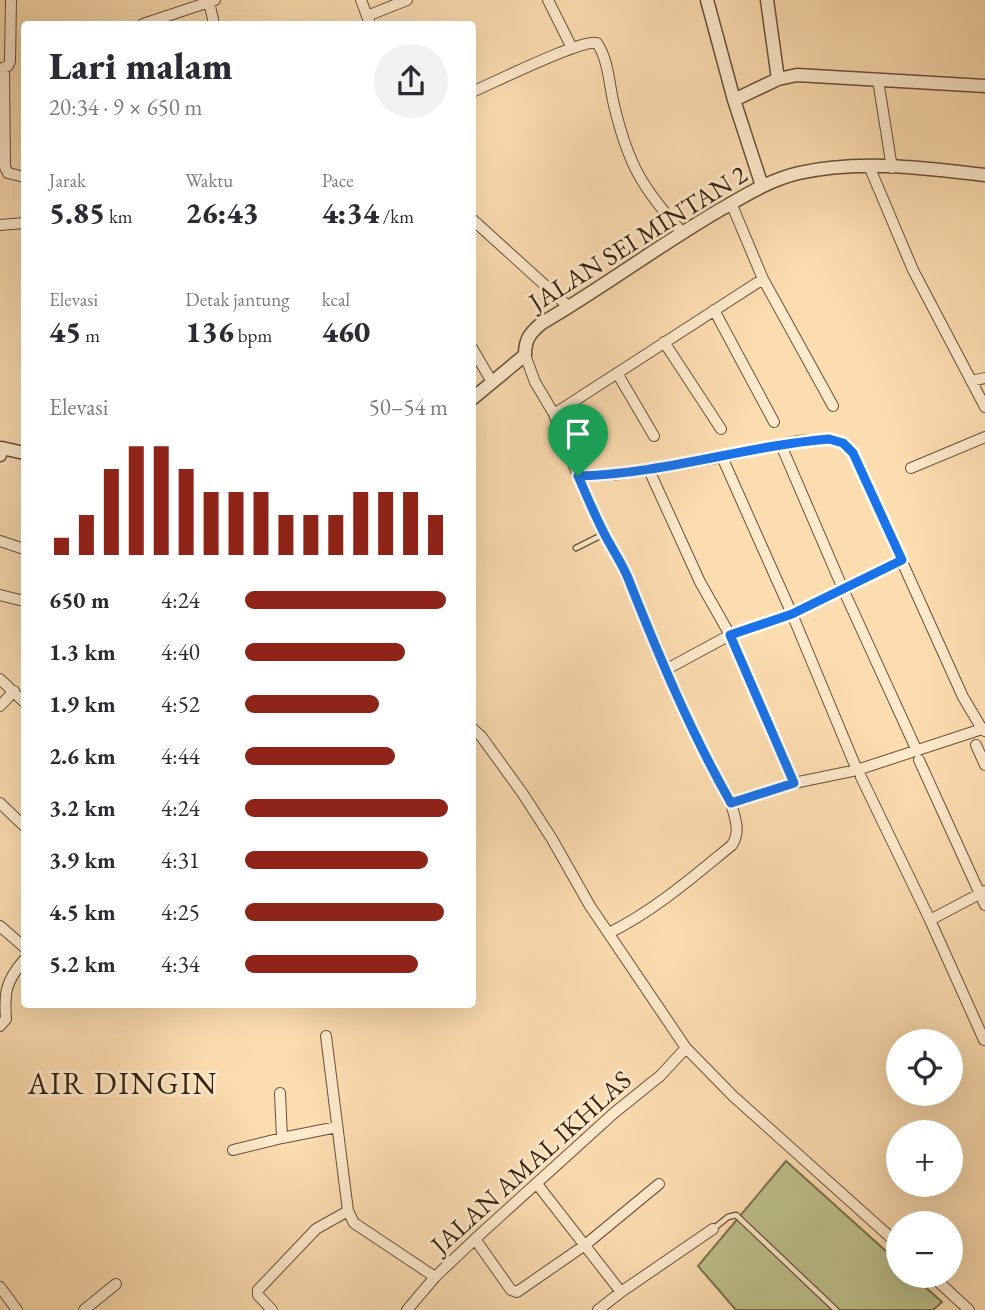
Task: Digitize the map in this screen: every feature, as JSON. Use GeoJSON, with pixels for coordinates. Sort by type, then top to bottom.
{"type":"FeatureCollection","features":[{"type":"Feature","properties":{"kind":"street"},"geometry":{"type":"LineString","coordinates":[[11,0],[10,61],[8,66],[2,68],[5,167],[8,173],[21,176]]}},
{"type":"Feature","properties":{"kind":"street"},"geometry":{"type":"LineString","coordinates":[[361,0],[368,20],[407,0]]}},
{"type":"Feature","properties":{"kind":"street"},"geometry":{"type":"LineString","coordinates":[[548,0],[572,48]]}},
{"type":"Feature","properties":{"kind":"street"},"geometry":{"type":"LineString","coordinates":[[708,0],[734,100],[762,186]]}},
{"type":"Feature","properties":{"kind":"street"},"geometry":{"type":"LineString","coordinates":[[767,0],[778,79]]}},
{"type":"Feature","properties":{"kind":"street"},"geometry":{"type":"LineString","coordinates":[[152,21],[212,1],[214,21]]}},
{"type":"Feature","properties":{"kind":"street"},"geometry":{"type":"LineString","coordinates":[[476,90],[572,48],[590,42],[597,43],[605,59],[622,137],[633,168],[647,190],[682,232]]}},
{"type":"Feature","properties":{"kind":"street"},"geometry":{"type":"LineString","coordinates":[[734,100],[778,79],[797,75],[985,86]]}},
{"type":"Feature","properties":{"kind":"street"},"geometry":{"type":"LineString","coordinates":[[878,80],[892,168]]}},
{"type":"Feature","properties":{"kind":"street"},"geometry":{"type":"LineString","coordinates":[[869,166],[913,270],[985,407]]}},
{"type":"Feature","properties":{"kind":"street","name":"JALAN SEI MINTAN 2"},"geometry":{"type":"LineString","coordinates":[[476,396],[526,355],[525,342],[532,332],[682,232],[762,186],[799,173],[834,167],[869,166],[985,175]]}},
{"type":"Feature","properties":{"kind":"street"},"geometry":{"type":"LineString","coordinates":[[731,203],[763,279],[833,407]]}},
{"type":"Feature","properties":{"kind":"street"},"geometry":{"type":"LineString","coordinates":[[0,225],[21,223]]}},
{"type":"Feature","properties":{"kind":"street"},"geometry":{"type":"LineString","coordinates":[[476,223],[569,307]]}},
{"type":"Feature","properties":{"kind":"street"},"geometry":{"type":"LineString","coordinates":[[554,414],[763,279]]}},
{"type":"Feature","properties":{"kind":"street"},"geometry":{"type":"LineString","coordinates":[[714,310],[774,422]]}},
{"type":"Feature","properties":{"kind":"street"},"geometry":{"type":"LineString","coordinates":[[664,342],[721,429]]}},
{"type":"Feature","properties":{"kind":"street"},"geometry":{"type":"LineString","coordinates":[[476,355],[492,382]]}},
{"type":"Feature","properties":{"kind":"street"},"geometry":{"type":"LineString","coordinates":[[526,355],[535,382],[554,414],[604,534],[627,575],[647,629],[697,738],[731,803],[738,830],[732,845],[686,882],[627,924],[609,933]]}},
{"type":"Feature","properties":{"kind":"street"},"geometry":{"type":"LineString","coordinates":[[617,373],[654,436]]}},
{"type":"Feature","properties":{"kind":"street"},"geometry":{"type":"LineString","coordinates":[[971,381],[985,378]]}},
{"type":"Feature","properties":{"kind":"street"},"geometry":{"type":"LineString","coordinates":[[911,468],[985,437]]}},
{"type":"Feature","properties":{"kind":"street"},"geometry":{"type":"LineString","coordinates":[[578,476],[649,470],[781,445],[829,439],[843,443],[853,453],[963,697],[983,730],[859,774],[794,783],[731,803]]}},
{"type":"Feature","properties":{"kind":"street"},"geometry":{"type":"LineString","coordinates":[[781,445],[843,589],[982,892],[985,905]]}},
{"type":"Feature","properties":{"kind":"street"},"geometry":{"type":"LineString","coordinates":[[1,451],[21,453]]}},
{"type":"Feature","properties":{"kind":"street"},"geometry":{"type":"LineString","coordinates":[[722,457],[859,774],[930,920],[984,1040]]}},
{"type":"Feature","properties":{"kind":"street"},"geometry":{"type":"LineString","coordinates":[[649,470],[700,582],[730,635],[794,783]]}},
{"type":"Feature","properties":{"kind":"street"},"geometry":{"type":"LineString","coordinates":[[0,541],[21,548]]}},
{"type":"Feature","properties":{"kind":"street"},"geometry":{"type":"LineString","coordinates":[[667,669],[730,635],[792,614],[902,560]]}},
{"type":"Feature","properties":{"kind":"street"},"geometry":{"type":"LineString","coordinates":[[0,595],[21,600]]}},
{"type":"Feature","properties":{"kind":"street"},"geometry":{"type":"LineString","coordinates":[[0,679],[21,699]]}},
{"type":"Feature","properties":{"kind":"street"},"geometry":{"type":"LineString","coordinates":[[0,706],[14,691]]}},
{"type":"Feature","properties":{"kind":"street"},"geometry":{"type":"LineString","coordinates":[[476,732],[523,793],[590,906],[686,1048],[733,1096],[886,1233]]}},
{"type":"Feature","properties":{"kind":"street"},"geometry":{"type":"LineString","coordinates":[[976,745],[985,765]]}},
{"type":"Feature","properties":{"kind":"street"},"geometry":{"type":"LineString","coordinates":[[0,803],[21,823]]}},
{"type":"Feature","properties":{"kind":"street"},"geometry":{"type":"LineString","coordinates":[[930,920],[982,892]]}},
{"type":"Feature","properties":{"kind":"street"},"geometry":{"type":"LineString","coordinates":[[0,926],[21,944]]}},
{"type":"Feature","properties":{"kind":"street"},"geometry":{"type":"LineString","coordinates":[[0,1026],[6,1019],[4,999],[7,984],[21,964]]}},
{"type":"Feature","properties":{"kind":"street"},"geometry":{"type":"LineString","coordinates":[[326,1036],[348,1211],[354,1223],[435,1277]]}},
{"type":"Feature","properties":{"kind":"street","name":"JALAN AMAL IKHLAS"},"geometry":{"type":"LineString","coordinates":[[407,1310],[435,1277],[475,1239],[614,1113],[660,1076],[686,1048]]}},
{"type":"Feature","properties":{"kind":"street"},"geometry":{"type":"LineString","coordinates":[[280,1093],[282,1138]]}},
{"type":"Feature","properties":{"kind":"street"},"geometry":{"type":"LineString","coordinates":[[233,1150],[337,1127]]}},
{"type":"Feature","properties":{"kind":"street"},"geometry":{"type":"LineString","coordinates":[[537,1184],[621,1292]]}},
{"type":"Feature","properties":{"kind":"street"},"geometry":{"type":"LineString","coordinates":[[475,1239],[511,1290],[517,1292],[585,1245],[659,1184]]}},
{"type":"Feature","properties":{"kind":"street"},"geometry":{"type":"LineString","coordinates":[[272,1310],[258,1295],[258,1290],[316,1229],[348,1211]]}},
{"type":"Feature","properties":{"kind":"street"},"geometry":{"type":"LineString","coordinates":[[598,1310],[713,1229]]}},
{"type":"Feature","properties":{"kind":"street"},"geometry":{"type":"LineString","coordinates":[[84,1310],[116,1284]]}},
{"type":"Feature","properties":{"kind":"street"},"geometry":{"type":"LineString","coordinates":[[0,1287],[17,1310]]}},
{"type":"Feature","properties":{"kind":"street"},"geometry":{"type":"LineString","coordinates":[[945,1288],[969,1310]]}},
{"type":"Feature","properties":{"kind":"lane"},"geometry":{"type":"LineString","coordinates":[[576,548],[604,534]]}},
{"type":"Feature","properties":{"kind":"lane"},"geometry":{"type":"LineString","coordinates":[[713,1229],[728,1217],[736,1215],[836,1310]]}},
{"type":"Feature","properties":{"kind":"green space"},"geometry":{"type":"Polygon","coordinates":[[[786,1161],[886,1251],[886,1288],[926,1288],[942,1302],[933,1310],[736,1310],[698,1266],[786,1161]]]}},
{"type":"Feature","properties":{"kind":"district","name":"AIR DINGIN"},"geometry":{"type":"Point","coordinates":[123,1083]}},
{"type":"Feature","properties":{"kind":"route"},"geometry":{"type":"LineString","coordinates":[[829,439],[843,443],[853,453],[902,560],[792,614],[730,635],[794,783],[731,803],[677,696],[667,669],[654,646],[627,575],[604,534],[578,476],[649,470],[797,441],[829,439]]}}]}
